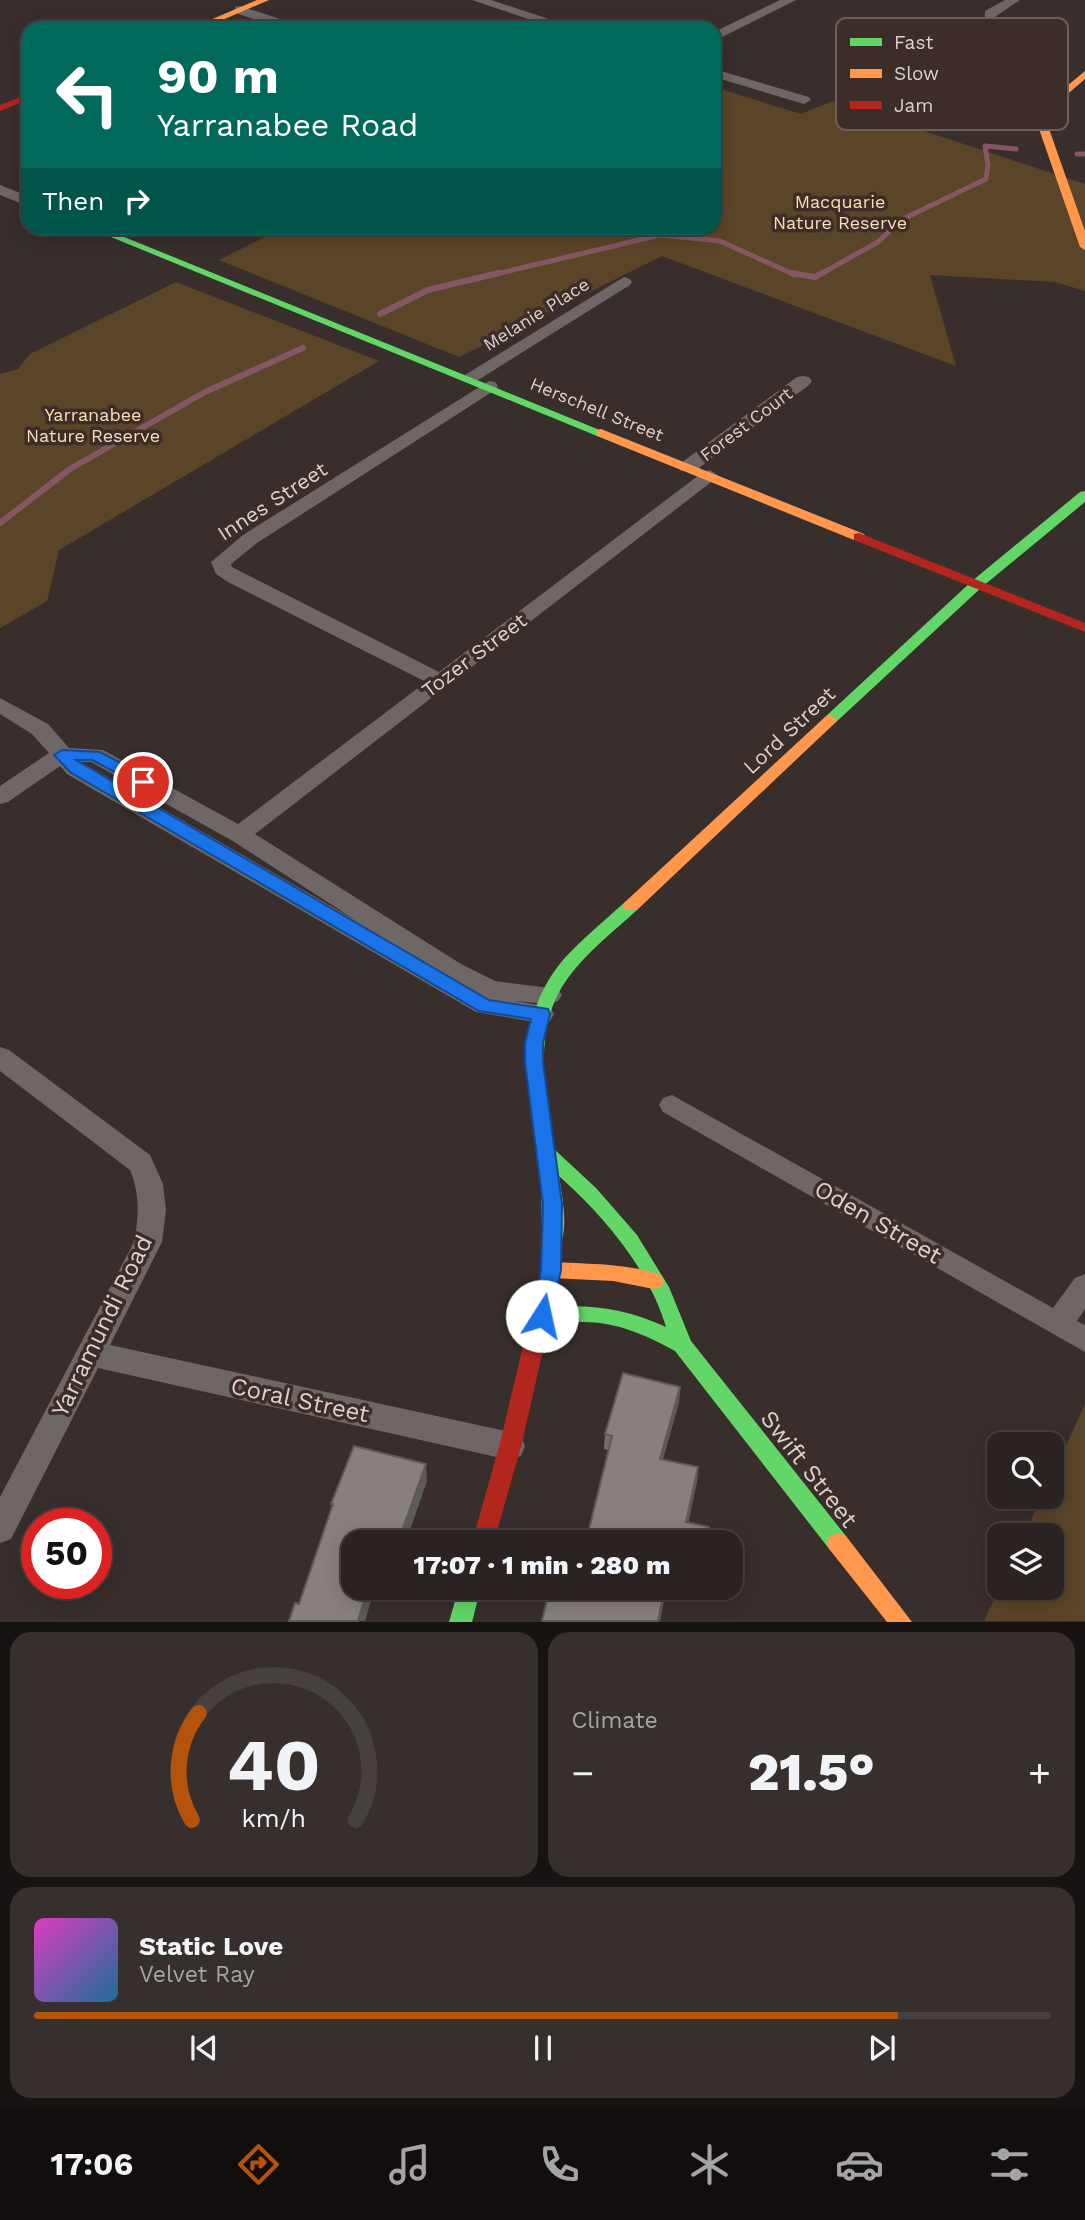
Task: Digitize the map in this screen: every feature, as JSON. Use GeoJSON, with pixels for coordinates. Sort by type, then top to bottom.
{"type":"FeatureCollection","features":[{"type":"Feature","properties":{"kind":"street"},"geometry":{"type":"LineString","coordinates":[[213,21],[265,0]]}},
{"type":"Feature","properties":{"kind":"street"},"geometry":{"type":"LineString","coordinates":[[478,0],[547,21]]}},
{"type":"Feature","properties":{"kind":"street"},"geometry":{"type":"LineString","coordinates":[[513,10],[536,0]]}},
{"type":"Feature","properties":{"kind":"street"},"geometry":{"type":"LineString","coordinates":[[721,34],[790,0]]}},
{"type":"Feature","properties":{"kind":"street"},"geometry":{"type":"LineString","coordinates":[[990,14],[1014,0]]}},
{"type":"Feature","properties":{"kind":"street"},"geometry":{"type":"LineString","coordinates":[[240,10],[273,21]]}},
{"type":"Feature","properties":{"kind":"street"},"geometry":{"type":"LineString","coordinates":[[1068,88],[1085,74]]}},
{"type":"Feature","properties":{"kind":"street"},"geometry":{"type":"LineString","coordinates":[[721,75],[804,100]]}},
{"type":"Feature","properties":{"kind":"street"},"geometry":{"type":"LineString","coordinates":[[0,108],[21,101]]}},
{"type":"Feature","properties":{"kind":"street"},"geometry":{"type":"LineString","coordinates":[[1044,130],[1085,247]]}},
{"type":"Feature","properties":{"kind":"street"},"geometry":{"type":"LineString","coordinates":[[0,190],[21,198]]}},
{"type":"Feature","properties":{"kind":"street","name":"Herschell Street"},"geometry":{"type":"LineString","coordinates":[[112,235],[1085,628]]}},
{"type":"Feature","properties":{"kind":"street","name":"Melanie Place"},"geometry":{"type":"LineString","coordinates":[[469,378],[624,282]]}},
{"type":"Feature","properties":{"kind":"street","name":"Forest Court"},"geometry":{"type":"LineString","coordinates":[[688,467],[803,381]]}},
{"type":"Feature","properties":{"kind":"street","name":"Innes Street"},"geometry":{"type":"LineString","coordinates":[[441,681],[235,578],[223,570],[221,562],[250,539],[489,386]]}},
{"type":"Feature","properties":{"kind":"street","name":"Tozer Street"},"geometry":{"type":"LineString","coordinates":[[239,835],[710,476]]}},
{"type":"Feature","properties":{"kind":"street","name":"Lord Street"},"geometry":{"type":"LineString","coordinates":[[545,1004],[573,960],[977,584],[1085,495]]}},
{"type":"Feature","properties":{"kind":"street"},"geometry":{"type":"LineString","coordinates":[[0,705],[40,729],[75,769],[485,1006],[545,1004]]}},
{"type":"Feature","properties":{"kind":"street"},"geometry":{"type":"LineString","coordinates":[[0,797],[62,755],[95,755],[239,835],[452,970],[491,990],[545,1004]]}},
{"type":"Feature","properties":{"kind":"street"},"geometry":{"type":"LineString","coordinates":[[486,1530],[510,1446],[551,1270],[553,1204],[534,1063],[534,1043],[545,1004]]}},
{"type":"Feature","properties":{"kind":"street","name":"Yarramundi Road"},"geometry":{"type":"LineString","coordinates":[[0,1057],[140,1163],[152,1187],[154,1210],[148,1242],[0,1529]]}},
{"type":"Feature","properties":{"kind":"street","name":"Oden Street"},"geometry":{"type":"LineString","coordinates":[[672,1105],[1085,1340]]}},
{"type":"Feature","properties":{"kind":"street","name":"Swift Street"},"geometry":{"type":"LineString","coordinates":[[548,1155],[576,1177],[654,1281],[675,1318],[682,1345]]}},
{"type":"Feature","properties":{"kind":"street"},"geometry":{"type":"LineString","coordinates":[[551,1270],[613,1273],[654,1281]]}},
{"type":"Feature","properties":{"kind":"street"},"geometry":{"type":"LineString","coordinates":[[1058,1324],[1085,1286]]}},
{"type":"Feature","properties":{"kind":"street","name":"Swift Street"},"geometry":{"type":"LineString","coordinates":[[542,1316],[581,1310],[609,1312],[649,1325],[682,1345],[901,1622]]}},
{"type":"Feature","properties":{"kind":"street","name":"Coral Street"},"geometry":{"type":"LineString","coordinates":[[91,1353],[510,1446]]}},
{"type":"Feature","properties":{"kind":"street"},"geometry":{"type":"LineString","coordinates":[[460,1622],[466,1600]]}},
{"type":"Feature","properties":{"kind":"green space","name":"Macquarie Nature Reserve"},"geometry":{"type":"Polygon","coordinates":[[[721,89],[801,114],[833,101],[836,102],[836,130],[921,130],[1085,184],[1085,291],[1055,282],[930,275],[956,366],[662,256],[459,357],[219,260],[269,235],[721,235],[721,89]]]}},
{"type":"Feature","properties":{"kind":"green space","name":"Yarranabee Nature Reserve"},"geometry":{"type":"Polygon","coordinates":[[[176,282],[379,361],[59,550],[47,601],[0,628],[0,374],[18,369],[30,354],[176,282]]]}},
{"type":"Feature","properties":{"kind":"green space"},"geometry":{"type":"Polygon","coordinates":[[[1085,1404],[1085,1621],[984,1621],[994,1600],[1064,1600],[1064,1523],[1030,1523],[1036,1509],[1064,1509],[1064,1450],[1085,1404]]]}},
{"type":"Feature","properties":{"kind":"building"},"geometry":{"type":"Polygon","coordinates":[[[623,1373],[680,1387],[660,1459],[698,1467],[686,1522],[709,1527],[709,1530],[589,1530],[612,1436],[605,1434],[623,1373]]]}},
{"type":"Feature","properties":{"kind":"building"},"geometry":{"type":"Polygon","coordinates":[[[354,1446],[426,1464],[402,1530],[341,1530],[341,1600],[364,1600],[358,1621],[289,1621],[295,1603],[299,1604],[331,1504],[354,1446]]]}},
{"type":"Feature","properties":{"kind":"building"},"geometry":{"type":"Polygon","coordinates":[[[547,1600],[662,1600],[658,1621],[542,1621],[547,1600]]]}},
{"type":"Feature","properties":{"kind":"waterway"},"geometry":{"type":"LineString","coordinates":[[819,275],[878,242],[901,220],[986,179],[988,165],[985,146],[1016,149]]}},
{"type":"Feature","properties":{"kind":"waterway"},"geometry":{"type":"LineString","coordinates":[[1077,154],[1085,154]]}},
{"type":"Feature","properties":{"kind":"waterway"},"geometry":{"type":"LineString","coordinates":[[492,275],[660,235],[720,241],[795,275]]}},
{"type":"Feature","properties":{"kind":"waterway"},"geometry":{"type":"LineString","coordinates":[[380,314],[428,290],[499,273]]}},
{"type":"Feature","properties":{"kind":"waterway"},"geometry":{"type":"LineString","coordinates":[[791,273],[815,277],[822,273]]}},
{"type":"Feature","properties":{"kind":"waterway"},"geometry":{"type":"LineString","coordinates":[[0,523],[70,469],[205,392],[303,348]]}},
{"type":"Feature","properties":{"kind":"traffic: fast"},"geometry":{"type":"LineString","coordinates":[[111,235],[601,433]]}},
{"type":"Feature","properties":{"kind":"traffic: fast"},"geometry":{"type":"LineString","coordinates":[[830,720],[977,584],[1085,495]]}},
{"type":"Feature","properties":{"kind":"traffic: fast"},"geometry":{"type":"LineString","coordinates":[[552,1242],[553,1204],[535,1066],[536,1039],[542,1012],[553,987],[569,964],[631,906]]}},
{"type":"Feature","properties":{"kind":"traffic: fast"},"geometry":{"type":"LineString","coordinates":[[548,1155],[590,1193],[630,1241],[662,1293],[682,1345]]}},
{"type":"Feature","properties":{"kind":"traffic: fast"},"geometry":{"type":"LineString","coordinates":[[542,1316],[581,1313],[615,1317],[647,1327],[682,1345],[838,1543]]}},
{"type":"Feature","properties":{"kind":"traffic: fast"},"geometry":{"type":"LineString","coordinates":[[460,1622],[466,1600]]}},
{"type":"Feature","properties":{"kind":"traffic: slow"},"geometry":{"type":"LineString","coordinates":[[213,21],[265,0]]}},
{"type":"Feature","properties":{"kind":"traffic: slow"},"geometry":{"type":"LineString","coordinates":[[1068,89],[1085,74]]}},
{"type":"Feature","properties":{"kind":"traffic: slow"},"geometry":{"type":"LineString","coordinates":[[1044,130],[1085,247]]}},
{"type":"Feature","properties":{"kind":"traffic: slow"},"geometry":{"type":"LineString","coordinates":[[601,433],[859,537]]}},
{"type":"Feature","properties":{"kind":"traffic: slow"},"geometry":{"type":"LineString","coordinates":[[631,906],[830,720]]}},
{"type":"Feature","properties":{"kind":"traffic: slow"},"geometry":{"type":"LineString","coordinates":[[551,1270],[613,1273],[654,1281]]}},
{"type":"Feature","properties":{"kind":"traffic: slow"},"geometry":{"type":"LineString","coordinates":[[838,1543],[901,1622]]}},
{"type":"Feature","properties":{"kind":"traffic: jam"},"geometry":{"type":"LineString","coordinates":[[0,108],[21,100]]}},
{"type":"Feature","properties":{"kind":"traffic: jam"},"geometry":{"type":"LineString","coordinates":[[859,537],[1085,628]]}},
{"type":"Feature","properties":{"kind":"traffic: jam"},"geometry":{"type":"LineString","coordinates":[[486,1530],[511,1443],[551,1270],[552,1242]]}},
{"type":"Feature","properties":{"kind":"route"},"geometry":{"type":"LineString","coordinates":[[143,782],[95,755],[62,755],[75,769],[485,1006],[541,1014],[534,1043],[534,1063],[553,1204],[551,1270],[542,1316]]}}]}
